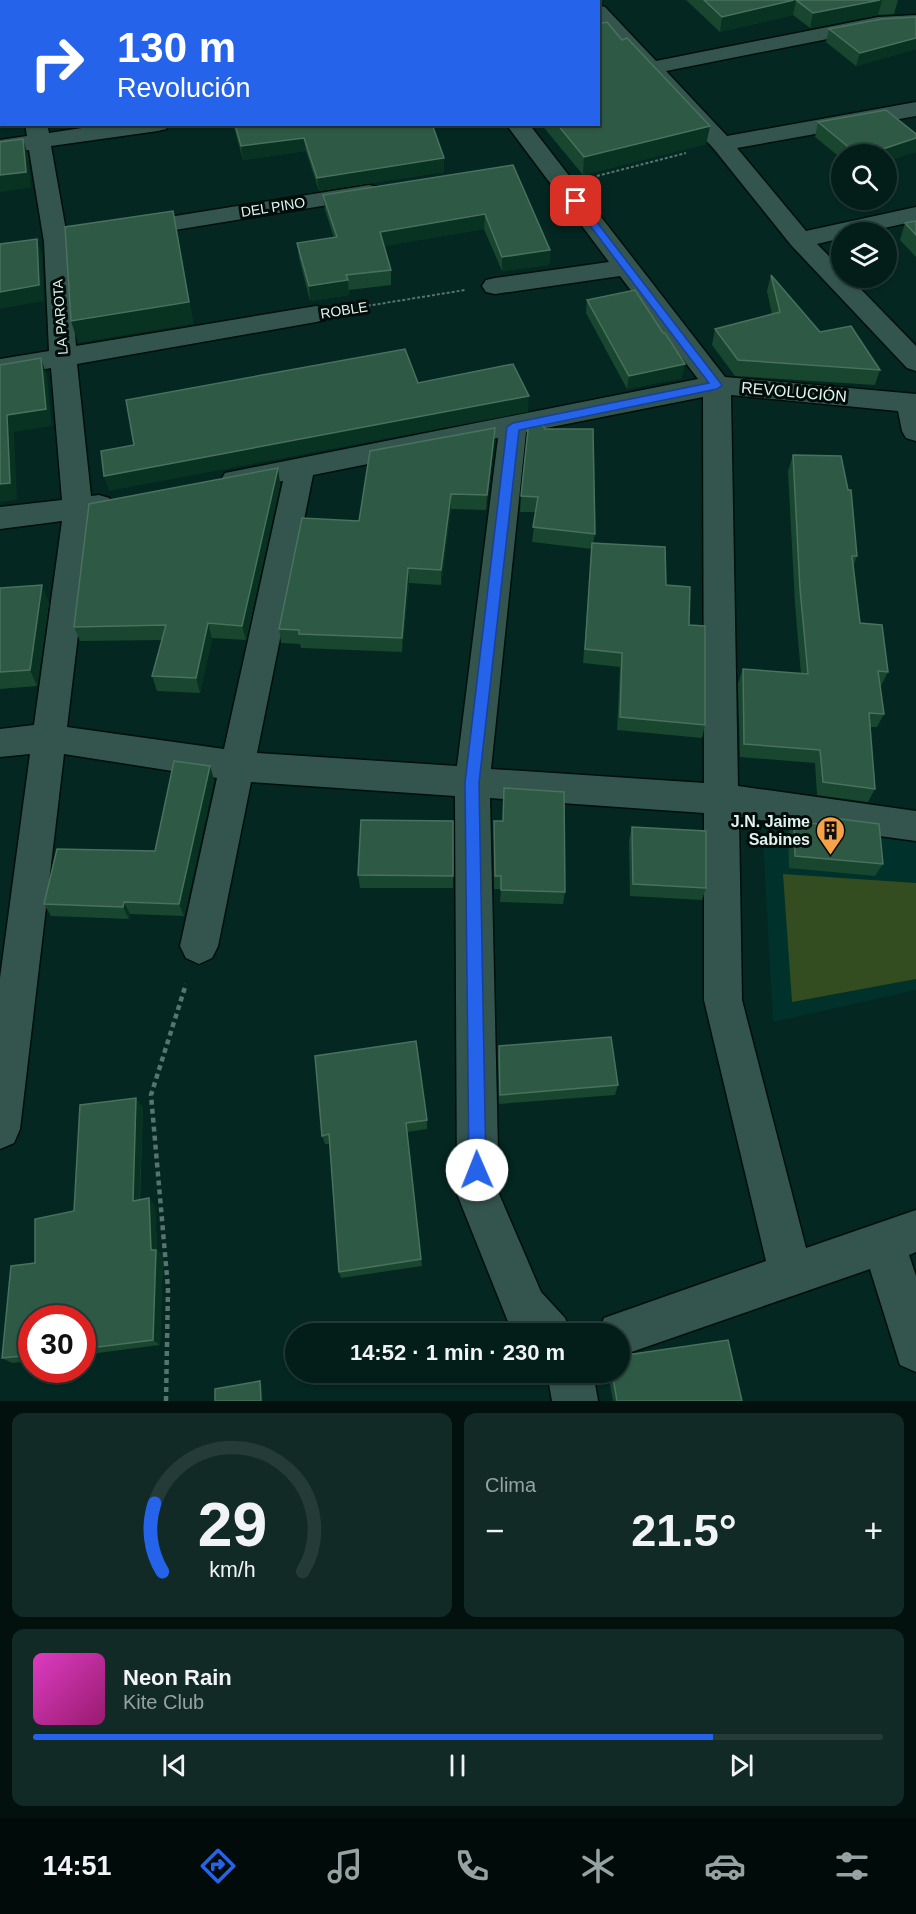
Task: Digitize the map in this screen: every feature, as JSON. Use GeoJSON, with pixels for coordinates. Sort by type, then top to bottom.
{"type":"FeatureCollection","features":[{"type":"Feature","properties":{"kind":"street"},"geometry":{"type":"LineString","coordinates":[[600,13],[722,144],[800,240],[916,362]]}},
{"type":"Feature","properties":{"kind":"street"},"geometry":{"type":"LineString","coordinates":[[651,68],[878,23],[916,21]]}},
{"type":"Feature","properties":{"kind":"street"},"geometry":{"type":"LineString","coordinates":[[722,144],[916,109]]}},
{"type":"Feature","properties":{"kind":"street"},"geometry":{"type":"LineString","coordinates":[[0,147],[38,133],[131,126]]}},
{"type":"Feature","properties":{"kind":"street"},"geometry":{"type":"LineString","coordinates":[[518,126],[535,166],[564,185],[717,385],[723,1000],[791,1275]]}},
{"type":"Feature","properties":{"kind":"street","name":"LA PAROTA"},"geometry":{"type":"LineString","coordinates":[[0,1129],[78,510],[63,357],[56,242],[38,133]]}},
{"type":"Feature","properties":{"kind":"street","name":"DEL PINO"},"geometry":{"type":"LineString","coordinates":[[114,232],[394,188]]}},
{"type":"Feature","properties":{"kind":"street"},"geometry":{"type":"LineString","coordinates":[[800,240],[916,214]]}},
{"type":"Feature","properties":{"kind":"street"},"geometry":{"type":"LineString","coordinates":[[495,286],[626,267]]}},
{"type":"Feature","properties":{"kind":"street","name":"ROBLE"},"geometry":{"type":"LineString","coordinates":[[0,368],[316,314]]}},
{"type":"Feature","properties":{"kind":"street","name":"REVOLUCIÓN"},"geometry":{"type":"LineString","coordinates":[[207,486],[717,385],[913,403]]}},
{"type":"Feature","properties":{"kind":"street"},"geometry":{"type":"LineString","coordinates":[[913,403],[916,431]]}},
{"type":"Feature","properties":{"kind":"street"},"geometry":{"type":"LineString","coordinates":[[513,427],[472,783],[478,1194],[525,1308],[539,1323]]}},
{"type":"Feature","properties":{"kind":"street"},"geometry":{"type":"LineString","coordinates":[[199,946],[300,468]]}},
{"type":"Feature","properties":{"kind":"street"},"geometry":{"type":"LineString","coordinates":[[0,518],[78,510],[125,501]]}},
{"type":"Feature","properties":{"kind":"street"},"geometry":{"type":"LineString","coordinates":[[0,743],[49,738],[237,766],[720,799],[916,826]]}},
{"type":"Feature","properties":{"kind":"street"},"geometry":{"type":"LineString","coordinates":[[630,1331],[900,1237],[916,1349]]}},
{"type":"Feature","properties":{"kind":"street"},"geometry":{"type":"LineString","coordinates":[[572,1383],[575,1401]]}},
{"type":"Feature","properties":{"kind":"path"},"geometry":{"type":"LineString","coordinates":[[564,185],[722,144]]}},
{"type":"Feature","properties":{"kind":"path","name":"ROBLE"},"geometry":{"type":"LineString","coordinates":[[316,314],[495,286]]}},
{"type":"Feature","properties":{"kind":"path"},"geometry":{"type":"LineString","coordinates":[[166,1401],[168,1288],[151,1095],[199,946]]}},
{"type":"Feature","properties":{"kind":"shaded area"},"geometry":{"type":"Polygon","coordinates":[[[762,823],[900,823],[916,826],[916,990],[773,1022],[762,823]]]}},
{"type":"Feature","properties":{"kind":"green space"},"geometry":{"type":"Polygon","coordinates":[[[783,874],[916,883],[916,979],[792,1002],[783,874]]]}},
{"type":"Feature","properties":{"kind":"building"},"geometry":{"type":"Polygon","coordinates":[[[704,0],[794,0],[722,17],[704,0]]]}},
{"type":"Feature","properties":{"kind":"building"},"geometry":{"type":"Polygon","coordinates":[[[796,0],[880,0],[813,13],[796,0]]]}},
{"type":"Feature","properties":{"kind":"building"},"geometry":{"type":"Polygon","coordinates":[[[916,17],[916,38],[860,53],[829,29],[882,19],[916,17]]]}},
{"type":"Feature","properties":{"kind":"building"},"geometry":{"type":"Polygon","coordinates":[[[607,22],[622,40],[627,38],[710,126],[584,157],[559,126],[600,126],[600,24],[607,22]]]}},
{"type":"Feature","properties":{"kind":"building"},"geometry":{"type":"Polygon","coordinates":[[[886,110],[916,134],[916,138],[897,144],[845,144],[818,122],[886,110]]]}},
{"type":"Feature","properties":{"kind":"building"},"geometry":{"type":"Polygon","coordinates":[[[236,126],[433,126],[444,158],[317,178],[304,138],[241,146],[236,126]]]}},
{"type":"Feature","properties":{"kind":"building"},"geometry":{"type":"Polygon","coordinates":[[[23,139],[26,172],[0,175],[0,142],[23,139]]]}},
{"type":"Feature","properties":{"kind":"building"},"geometry":{"type":"Polygon","coordinates":[[[513,165],[550,250],[502,257],[485,214],[380,232],[391,270],[346,275],[348,280],[309,286],[297,243],[337,237],[323,195],[513,165]]]}},
{"type":"Feature","properties":{"kind":"building"},"geometry":{"type":"Polygon","coordinates":[[[173,211],[189,302],[71,321],[65,227],[173,211]]]}},
{"type":"Feature","properties":{"kind":"building"},"geometry":{"type":"Polygon","coordinates":[[[916,221],[916,235],[905,223],[916,221]]]}},
{"type":"Feature","properties":{"kind":"building"},"geometry":{"type":"Polygon","coordinates":[[[37,239],[39,285],[0,292],[0,244],[37,239]]]}},
{"type":"Feature","properties":{"kind":"building"},"geometry":{"type":"Polygon","coordinates":[[[771,275],[820,332],[851,326],[880,370],[738,360],[715,329],[780,312],[771,275]]]}},
{"type":"Feature","properties":{"kind":"building"},"geometry":{"type":"Polygon","coordinates":[[[635,290],[685,364],[629,376],[587,300],[635,290]]]}},
{"type":"Feature","properties":{"kind":"building"},"geometry":{"type":"Polygon","coordinates":[[[405,349],[418,383],[513,364],[529,396],[104,476],[101,451],[134,445],[126,400],[405,349]]]}},
{"type":"Feature","properties":{"kind":"building"},"geometry":{"type":"Polygon","coordinates":[[[41,358],[46,409],[7,415],[10,483],[0,484],[0,365],[41,358]]]}},
{"type":"Feature","properties":{"kind":"building"},"geometry":{"type":"Polygon","coordinates":[[[539,418],[545,429],[593,429],[595,534],[533,527],[538,497],[521,496],[529,420],[539,418]]]}},
{"type":"Feature","properties":{"kind":"building"},"geometry":{"type":"Polygon","coordinates":[[[495,428],[487,495],[451,494],[441,570],[408,568],[402,638],[299,634],[299,630],[279,629],[302,518],[359,521],[370,451],[495,428]]]}},
{"type":"Feature","properties":{"kind":"building"},"geometry":{"type":"Polygon","coordinates":[[[793,455],[841,456],[848,490],[851,490],[857,556],[852,556],[860,623],[882,625],[888,672],[878,671],[884,714],[869,713],[875,789],[823,782],[820,750],[744,744],[743,669],[808,674],[800,589],[793,455]]]}},
{"type":"Feature","properties":{"kind":"building"},"geometry":{"type":"Polygon","coordinates":[[[278,468],[242,626],[208,623],[196,678],[152,676],[166,625],[74,627],[89,504],[278,468]]]}},
{"type":"Feature","properties":{"kind":"building"},"geometry":{"type":"Polygon","coordinates":[[[592,543],[665,547],[666,585],[690,587],[689,625],[705,626],[705,725],[620,717],[622,653],[585,649],[592,543]]]}},
{"type":"Feature","properties":{"kind":"building"},"geometry":{"type":"Polygon","coordinates":[[[42,585],[30,670],[0,672],[0,588],[42,585]]]}},
{"type":"Feature","properties":{"kind":"building"},"geometry":{"type":"Polygon","coordinates":[[[174,761],[210,766],[179,904],[124,902],[123,907],[44,904],[57,849],[155,851],[174,761]]]}},
{"type":"Feature","properties":{"kind":"building"},"geometry":{"type":"Polygon","coordinates":[[[504,788],[564,792],[565,892],[501,890],[501,876],[495,876],[494,821],[503,821],[504,788]]]}},
{"type":"Feature","properties":{"kind":"building"},"geometry":{"type":"Polygon","coordinates":[[[825,817],[879,824],[883,864],[795,856],[794,821],[826,825],[825,817]]]}},
{"type":"Feature","properties":{"kind":"building"},"geometry":{"type":"Polygon","coordinates":[[[361,820],[453,821],[453,876],[358,875],[361,820]]]}},
{"type":"Feature","properties":{"kind":"building"},"geometry":{"type":"Polygon","coordinates":[[[632,827],[706,831],[706,888],[633,884],[632,827]]]}},
{"type":"Feature","properties":{"kind":"building"},"geometry":{"type":"Polygon","coordinates":[[[611,1037],[618,1085],[500,1095],[499,1046],[611,1037]]]}},
{"type":"Feature","properties":{"kind":"building"},"geometry":{"type":"Polygon","coordinates":[[[416,1041],[427,1120],[406,1123],[421,1259],[339,1272],[329,1134],[322,1136],[315,1056],[416,1041]]]}},
{"type":"Feature","properties":{"kind":"building"},"geometry":{"type":"Polygon","coordinates":[[[136,1098],[133,1201],[149,1198],[151,1250],[156,1250],[153,1340],[96,1347],[96,1305],[18,1305],[18,1356],[2,1358],[11,1266],[35,1263],[35,1219],[74,1211],[80,1105],[136,1098]]]}},
{"type":"Feature","properties":{"kind":"building"},"geometry":{"type":"Polygon","coordinates":[[[728,1340],[742,1401],[617,1401],[614,1383],[630,1383],[630,1355],[728,1340]]]}},
{"type":"Feature","properties":{"kind":"building"},"geometry":{"type":"Polygon","coordinates":[[[260,1381],[261,1401],[215,1401],[215,1389],[260,1381]]]}},
{"type":"Feature","properties":{"kind":"place","name":"J.N. Jaime Sabines"},"geometry":{"type":"Point","coordinates":[831,856]}},
{"type":"Feature","properties":{"kind":"route"},"geometry":{"type":"LineString","coordinates":[[477,1170],[472,783],[513,427],[717,385],[576,201]]}}]}
